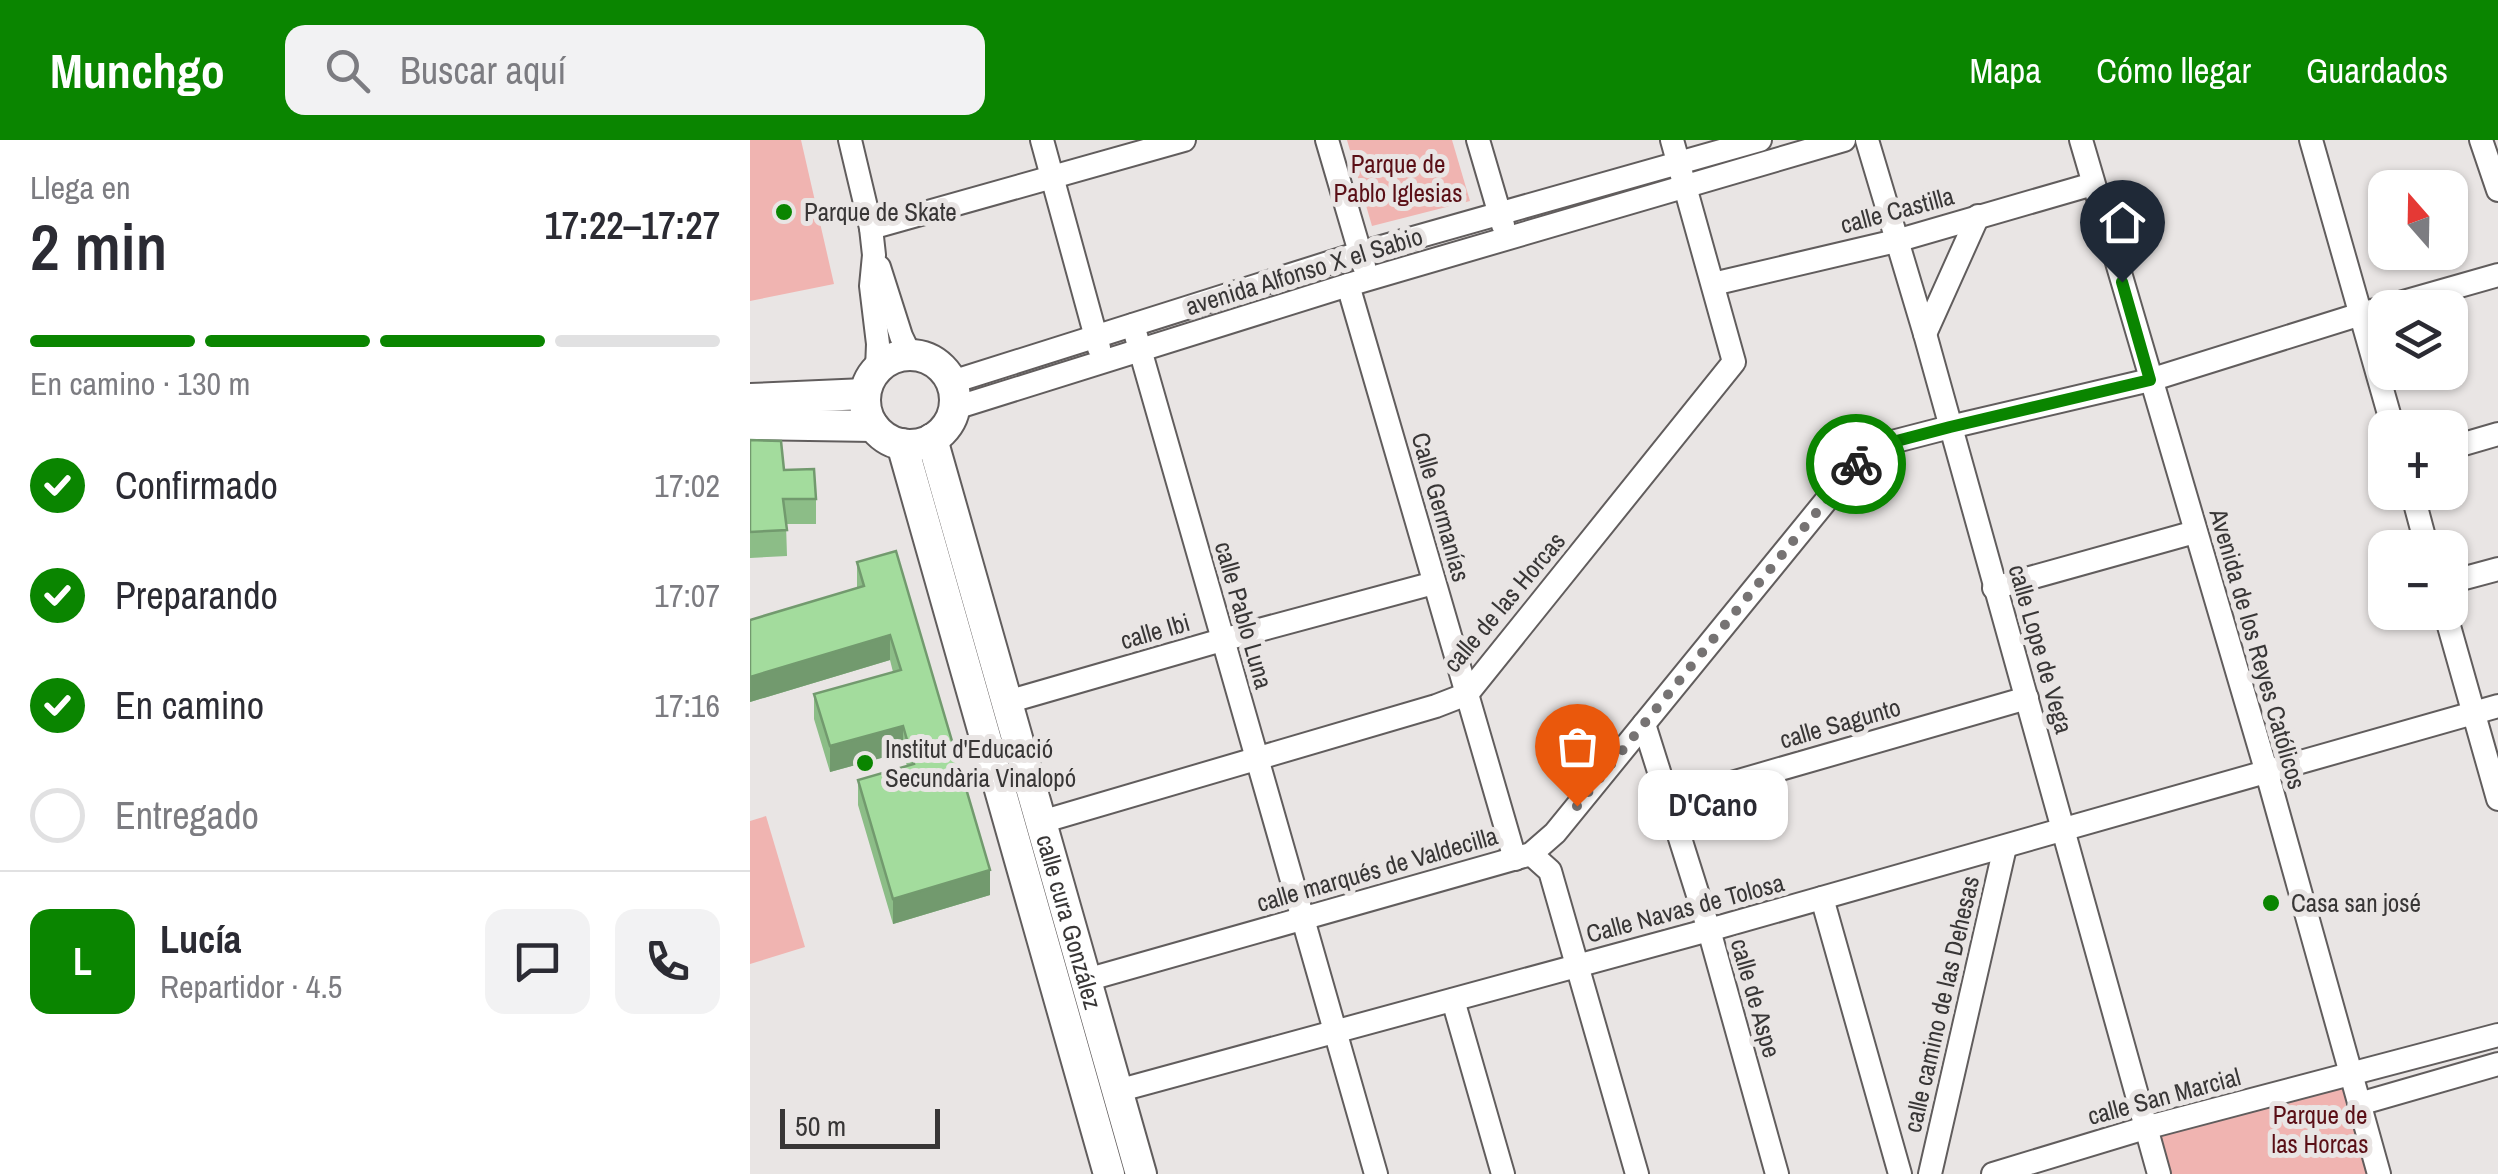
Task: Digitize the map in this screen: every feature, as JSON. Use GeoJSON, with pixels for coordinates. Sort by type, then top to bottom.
{"type":"FeatureCollection","features":[{"type":"Feature","properties":{"kind":"main road"},"geometry":{"type":"LineString","coordinates":[[910,355],[931,360],[944,369],[953,395],[950,421],[942,432],[917,442],[890,440],[873,426],[868,416],[871,381],[888,360],[910,355]]}},
{"type":"Feature","properties":{"kind":"main road"},"geometry":{"type":"LineString","coordinates":[[753,402],[871,381]]}},
{"type":"Feature","properties":{"kind":"main road"},"geometry":{"type":"LineString","coordinates":[[753,402],[873,426]]}},
{"type":"Feature","properties":{"kind":"main road","name":"calle cura González"},"geometry":{"type":"LineString","coordinates":[[917,442],[1008,702],[1141,1174]]}},
{"type":"Feature","properties":{"kind":"main road","name":"calle cura González"},"geometry":{"type":"LineString","coordinates":[[917,442],[1109,1174]]}},
{"type":"Feature","properties":{"kind":"street"},"geometry":{"type":"LineString","coordinates":[[850,140],[874,254],[872,286],[878,344],[871,381]]}},
{"type":"Feature","properties":{"kind":"street"},"geometry":{"type":"LineString","coordinates":[[1042,140],[1102,362]]}},
{"type":"Feature","properties":{"kind":"street"},"geometry":{"type":"LineString","coordinates":[[871,228],[1184,140]]}},
{"type":"Feature","properties":{"kind":"street","name":"Calle Germanías"},"geometry":{"type":"LineString","coordinates":[[1327,140],[1360,253],[1357,282],[1466,694],[1523,856],[1550,871],[1637,1174]]}},
{"type":"Feature","properties":{"kind":"street"},"geometry":{"type":"LineString","coordinates":[[1478,140],[1506,238]]}},
{"type":"Feature","properties":{"kind":"street","name":"calle de las Horcas"},"geometry":{"type":"LineString","coordinates":[[1041,822],[1466,694],[1734,362],[1672,140]]}},
{"type":"Feature","properties":{"kind":"street","name":"avenida Alfonso X el Sabio"},"geometry":{"type":"LineString","coordinates":[[953,395],[1102,362],[1506,238],[1681,175],[1760,140]]}},
{"type":"Feature","properties":{"kind":"street","name":"avenida Alfonso X el Sabio"},"geometry":{"type":"LineString","coordinates":[[953,395],[1096,336],[1499,212],[1844,140]]}},
{"type":"Feature","properties":{"kind":"street","name":"calle Lope de Vega"},"geometry":{"type":"LineString","coordinates":[[1867,140],[2159,1174]]}},
{"type":"Feature","properties":{"kind":"street","name":"Avenida de los Reyes Católicos"},"geometry":{"type":"LineString","coordinates":[[2081,140],[2267,773],[2379,1174]]}},
{"type":"Feature","properties":{"kind":"street"},"geometry":{"type":"LineString","coordinates":[[2311,140],[2388,410]]}},
{"type":"Feature","properties":{"kind":"street"},"geometry":{"type":"LineString","coordinates":[[2480,140],[2498,190]]}},
{"type":"Feature","properties":{"kind":"street","name":"calle Castilla"},"geometry":{"type":"LineString","coordinates":[[1713,284],[1896,241],[2094,184]]}},
{"type":"Feature","properties":{"kind":"street"},"geometry":{"type":"LineString","coordinates":[[1924,334],[1978,216]]}},
{"type":"Feature","properties":{"kind":"street"},"geometry":{"type":"LineString","coordinates":[[874,254],[910,355]]}},
{"type":"Feature","properties":{"kind":"street","name":"calle marqués de Valdecilla"},"geometry":{"type":"LineString","coordinates":[[1086,980],[1523,856],[1555,834],[1870,448],[2150,380],[2498,275]]}},
{"type":"Feature","properties":{"kind":"street","name":"calle Pablo Luna"},"geometry":{"type":"LineString","coordinates":[[1133,325],[1376,1174]]}},
{"type":"Feature","properties":{"kind":"street"},"geometry":{"type":"LineString","coordinates":[[2468,443],[2498,434]]}},
{"type":"Feature","properties":{"kind":"street"},"geometry":{"type":"LineString","coordinates":[[1994,588],[2195,532]]}},
{"type":"Feature","properties":{"kind":"street"},"geometry":{"type":"LineString","coordinates":[[2468,577],[2498,569]]}},
{"type":"Feature","properties":{"kind":"street","name":"calle Ibi"},"geometry":{"type":"LineString","coordinates":[[1008,702],[1434,583]]}},
{"type":"Feature","properties":{"kind":"street"},"geometry":{"type":"LineString","coordinates":[[2451,630],[2498,799]]}},
{"type":"Feature","properties":{"kind":"street","name":"calle Sagunto"},"geometry":{"type":"LineString","coordinates":[[1669,801],[2026,698]]}},
{"type":"Feature","properties":{"kind":"street","name":"Calle Navas de Tolosa"},"geometry":{"type":"LineString","coordinates":[[1118,1091],[1709,930],[2498,706]]}},
{"type":"Feature","properties":{"kind":"street","name":"calle de Aspe"},"geometry":{"type":"LineString","coordinates":[[1644,724],[1709,930],[1777,1174]]}},
{"type":"Feature","properties":{"kind":"street","name":"calle camino de las Dehesas"},"geometry":{"type":"LineString","coordinates":[[1930,1174],[2005,846]]}},
{"type":"Feature","properties":{"kind":"street"},"geometry":{"type":"LineString","coordinates":[[1822,898],[1900,1174]]}},
{"type":"Feature","properties":{"kind":"street"},"geometry":{"type":"LineString","coordinates":[[1452,1000],[1503,1174]]}},
{"type":"Feature","properties":{"kind":"street","name":"calle San Marcial"},"geometry":{"type":"LineString","coordinates":[[1993,1174],[2146,1128],[2498,1035]]}},
{"type":"Feature","properties":{"kind":"street"},"geometry":{"type":"LineString","coordinates":[[2359,1104],[2498,1064]]}},
{"type":"Feature","properties":{"kind":"green space","name":"Parque de Skate"},"geometry":{"type":"Polygon","coordinates":[[[750,140],[801,140],[834,284],[750,301],[750,140]]]}},
{"type":"Feature","properties":{"kind":"green space","name":"Parque de Pablo Iglesias"},"geometry":{"type":"Polygon","coordinates":[[[1347,140],[1452,140],[1470,201],[1372,226],[1347,140]]]}},
{"type":"Feature","properties":{"kind":"green space"},"geometry":{"type":"Polygon","coordinates":[[[766,816],[805,947],[750,964],[750,821],[766,816]]]}},
{"type":"Feature","properties":{"kind":"green space","name":"Parque de las Horcas"},"geometry":{"type":"Polygon","coordinates":[[[2351,1075],[2376,1174],[2159,1174],[2145,1128],[2351,1075]]]}},
{"type":"Feature","properties":{"kind":"building"},"geometry":{"type":"Polygon","coordinates":[[[750,440],[781,441],[784,470],[814,469],[816,499],[783,499],[787,530],[750,532],[750,440]]]}},
{"type":"Feature","properties":{"kind":"building"},"geometry":{"type":"Polygon","coordinates":[[[896,551],[990,870],[893,899],[858,780],[914,764],[903,726],[830,746],[814,694],[901,670],[890,635],[750,677],[750,620],[864,586],[857,562],[896,551]]]}},
{"type":"Feature","properties":{"kind":"way so far"},"geometry":{"type":"LineString","coordinates":[[1577,806],[1856,464]]}},
{"type":"Feature","properties":{"kind":"place","name":"Parque de Skate"},"geometry":{"type":"Point","coordinates":[784,212]}},
{"type":"Feature","properties":{"kind":"place","name":"Institut d'Educació Secundària Vinalopó"},"geometry":{"type":"Point","coordinates":[865,763]}},
{"type":"Feature","properties":{"kind":"place","name":"D'Cano"},"geometry":{"type":"Point","coordinates":[1577,806]}},
{"type":"Feature","properties":{"kind":"place","name":"Casa san josé"},"geometry":{"type":"Point","coordinates":[2271,903]}},
{"type":"Feature","properties":{"kind":"route"},"geometry":{"type":"LineString","coordinates":[[1856,464],[1870,448],[2150,380],[2122,282]]}}]}
